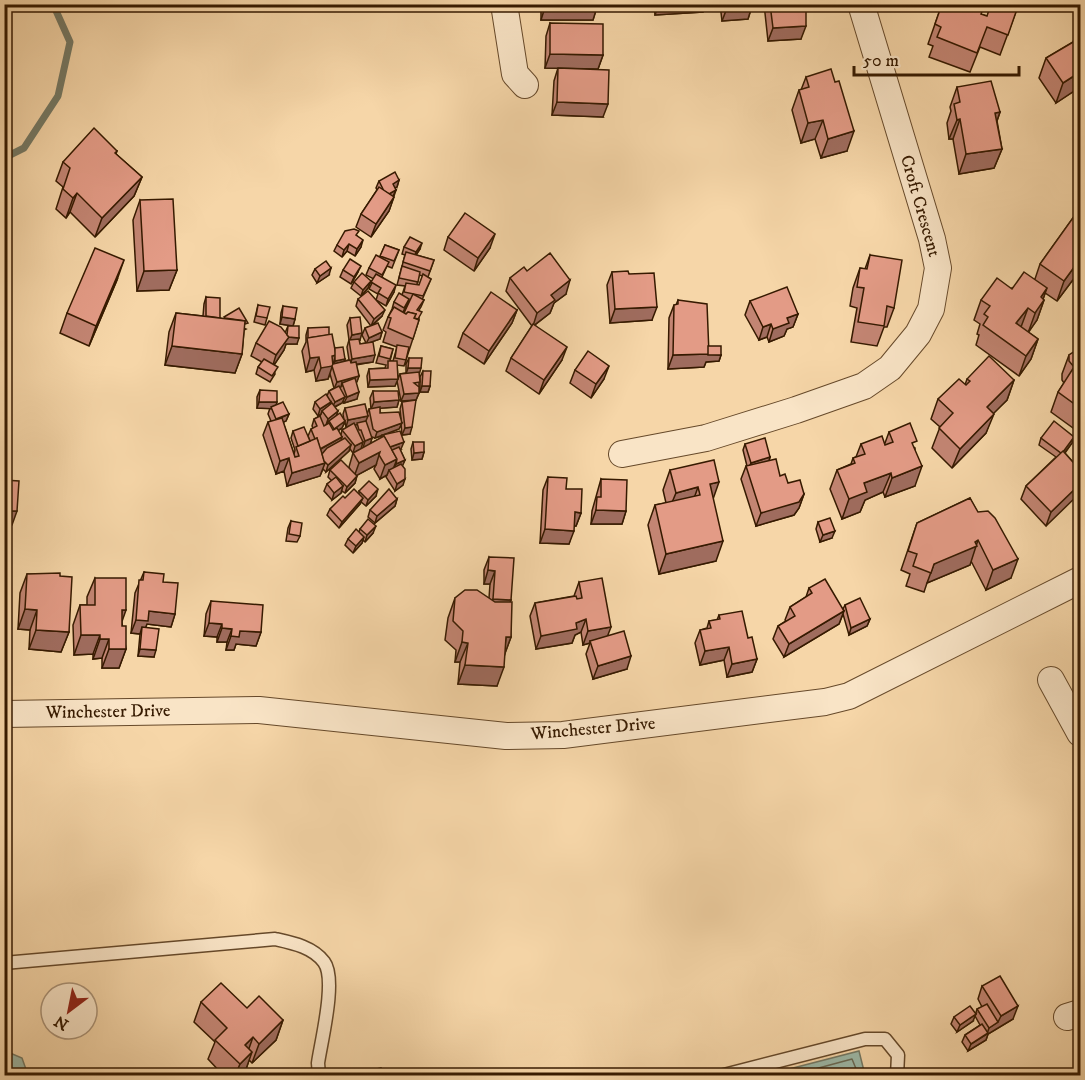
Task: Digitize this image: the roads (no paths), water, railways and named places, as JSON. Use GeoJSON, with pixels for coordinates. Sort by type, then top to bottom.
{"type":"FeatureCollection","features":[{"type":"Feature","properties":{"kind":"street"},"geometry":{"type":"LineString","coordinates":[[504,4],[515,74],[525,85]]}},
{"type":"Feature","properties":{"kind":"street","name":"Croft Crescent"},"geometry":{"type":"LineString","coordinates":[[622,454],[706,438],[796,411],[864,386],[891,368],[918,334],[931,309],[938,268],[932,239],[861,4]]}},
{"type":"Feature","properties":{"kind":"street","name":"Winchester Drive"},"geometry":{"type":"LineString","coordinates":[[4,714],[259,710],[506,736],[563,735],[825,702],[849,696],[1080,580]]}},
{"type":"Feature","properties":{"kind":"street"},"geometry":{"type":"LineString","coordinates":[[1051,680],[1080,734]]}},
{"type":"Feature","properties":{"kind":"lane"},"geometry":{"type":"LineString","coordinates":[[4,963],[275,939],[310,949],[326,963],[330,982],[318,1063],[319,1076]]}},
{"type":"Feature","properties":{"kind":"lane"},"geometry":{"type":"LineString","coordinates":[[720,1076],[865,1039],[885,1039],[898,1055],[897,1076]]}},
{"type":"Feature","properties":{"kind":"water"},"geometry":{"type":"Polygon","coordinates":[[[859,1051],[865,1075],[766,1075],[859,1051]]]}},
{"type":"Feature","properties":{"kind":"water"},"geometry":{"type":"Polygon","coordinates":[[[10,1053],[22,1058],[28,1075],[5,1075],[5,1054],[10,1053]]]}},
{"type":"Feature","properties":{"kind":"waterway"},"geometry":{"type":"LineString","coordinates":[[4,158],[24,148],[58,96],[70,42],[53,4]]}}]}
